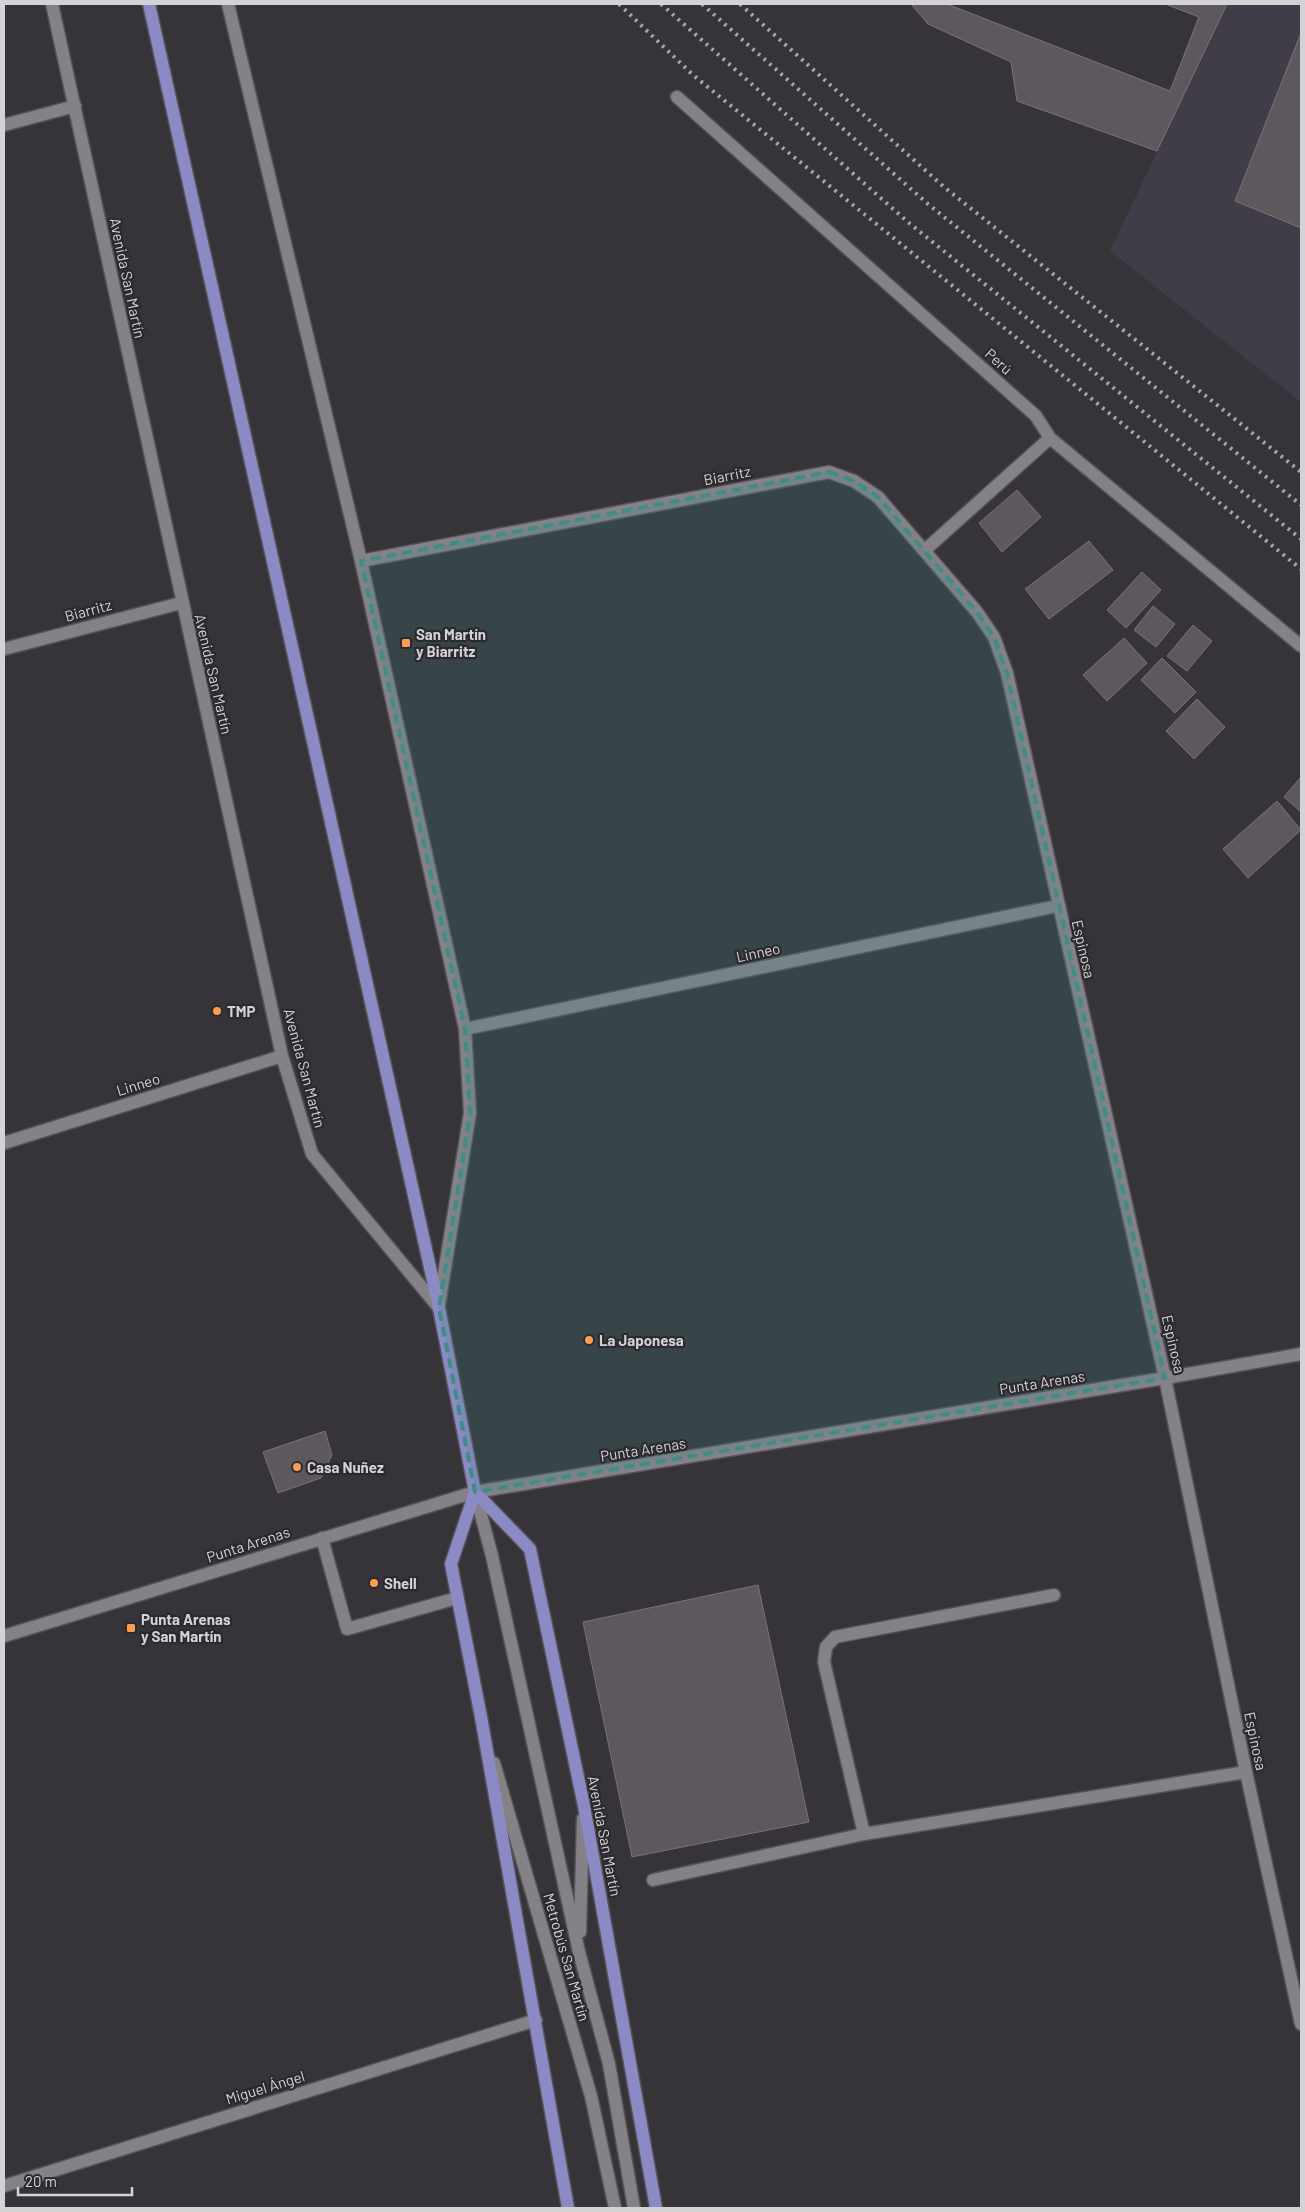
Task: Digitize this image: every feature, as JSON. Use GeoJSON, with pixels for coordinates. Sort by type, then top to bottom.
{"type":"FeatureCollection","features":[{"type":"Feature","properties":{"kind":"main road","name":"Avenida San Martín"},"geometry":{"type":"LineString","coordinates":[[149,4],[439,1308],[475,1492],[451,1564],[481,1717],[568,2208]]}},
{"type":"Feature","properties":{"kind":"main road","name":"Avenida San Martín"},"geometry":{"type":"LineString","coordinates":[[475,1492],[530,1549],[584,1806],[656,2208]]}},
{"type":"Feature","properties":{"kind":"street","name":"Avenida San Martín"},"geometry":{"type":"LineString","coordinates":[[52,4],[181,603],[282,1056],[312,1154],[439,1308]]}},
{"type":"Feature","properties":{"kind":"street","name":"Avenida San Martín"},"geometry":{"type":"LineString","coordinates":[[228,4],[361,561],[465,1029],[470,1113],[439,1308]]}},
{"type":"Feature","properties":{"kind":"street","name":"Perú"},"geometry":{"type":"LineString","coordinates":[[677,97],[1036,416],[1050,438],[1301,646]]}},
{"type":"Feature","properties":{"kind":"street"},"geometry":{"type":"LineString","coordinates":[[4,125],[75,106]]}},
{"type":"Feature","properties":{"kind":"street"},"geometry":{"type":"LineString","coordinates":[[925,550],[1050,438]]}},
{"type":"Feature","properties":{"kind":"street","name":"Biarritz"},"geometry":{"type":"LineString","coordinates":[[361,561],[829,472],[854,481],[878,497],[925,550],[977,612],[994,638],[1007,673]]}},
{"type":"Feature","properties":{"kind":"street","name":"Biarritz"},"geometry":{"type":"LineString","coordinates":[[4,649],[181,603]]}},
{"type":"Feature","properties":{"kind":"street","name":"Espinosa"},"geometry":{"type":"LineString","coordinates":[[1007,673],[1165,1378],[1246,1772],[1301,2024]]}},
{"type":"Feature","properties":{"kind":"street","name":"Linneo"},"geometry":{"type":"LineString","coordinates":[[465,1029],[1058,906]]}},
{"type":"Feature","properties":{"kind":"street","name":"Linneo"},"geometry":{"type":"LineString","coordinates":[[4,1143],[282,1056]]}},
{"type":"Feature","properties":{"kind":"street","name":"Punta Arenas"},"geometry":{"type":"LineString","coordinates":[[4,1636],[475,1492],[1301,1354]]}},
{"type":"Feature","properties":{"kind":"street","name":"Metrobús San Martín"},"geometry":{"type":"LineString","coordinates":[[475,1492],[492,1556],[579,1952],[609,2064],[634,2208]]}},
{"type":"Feature","properties":{"kind":"street"},"geometry":{"type":"LineString","coordinates":[[322,1538],[347,1629],[457,1598]]}},
{"type":"Feature","properties":{"kind":"street"},"geometry":{"type":"LineString","coordinates":[[864,1834],[824,1662],[826,1648],[834,1637],[1054,1595]]}},
{"type":"Feature","properties":{"kind":"street","name":"Metrobús San Martín"},"geometry":{"type":"LineString","coordinates":[[481,1717],[556,1982],[591,2096],[614,2208]]}},
{"type":"Feature","properties":{"kind":"street"},"geometry":{"type":"LineString","coordinates":[[653,1880],[864,1834],[1246,1772]]}},
{"type":"Feature","properties":{"kind":"street","name":"Metrobús San Martín"},"geometry":{"type":"LineString","coordinates":[[579,1952],[584,1806]]}},
{"type":"Feature","properties":{"kind":"street","name":"Miguel Ángel"},"geometry":{"type":"LineString","coordinates":[[4,2186],[536,2020]]}},
{"type":"Feature","properties":{"kind":"highlighted area"},"geometry":{"type":"Polygon","coordinates":[[[829,472],[854,481],[878,497],[977,612],[994,637],[1007,673],[1165,1378],[475,1492],[439,1308],[470,1113],[465,1029],[361,561],[829,472]]]}},
{"type":"Feature","properties":{"kind":"shaded area"},"geometry":{"type":"Polygon","coordinates":[[[1227,4],[1301,4],[1301,402],[1110,251],[1227,4]]]}},
{"type":"Feature","properties":{"kind":"building"},"geometry":{"type":"Polygon","coordinates":[[[911,4],[947,4],[1170,91],[1199,17],[1165,4],[1227,4],[1157,151],[1017,101],[1011,62],[928,24],[911,4]]]}},
{"type":"Feature","properties":{"kind":"building"},"geometry":{"type":"Polygon","coordinates":[[[1301,33],[1301,228],[1235,201],[1301,33]]]}},
{"type":"Feature","properties":{"kind":"building"},"geometry":{"type":"Polygon","coordinates":[[[1017,490],[1041,517],[1002,552],[979,523],[1017,490]]]}},
{"type":"Feature","properties":{"kind":"building"},"geometry":{"type":"Polygon","coordinates":[[[1089,541],[1113,570],[1049,619],[1025,589],[1089,541]]]}},
{"type":"Feature","properties":{"kind":"building"},"geometry":{"type":"Polygon","coordinates":[[[1142,572],[1161,590],[1126,628],[1107,610],[1142,572]]]}},
{"type":"Feature","properties":{"kind":"building"},"geometry":{"type":"Polygon","coordinates":[[[1153,606],[1175,624],[1156,647],[1134,630],[1153,606]]]}},
{"type":"Feature","properties":{"kind":"building"},"geometry":{"type":"Polygon","coordinates":[[[1193,625],[1212,641],[1187,671],[1167,656],[1193,625]]]}},
{"type":"Feature","properties":{"kind":"building"},"geometry":{"type":"Polygon","coordinates":[[[1124,638],[1147,663],[1107,701],[1083,675],[1124,638]]]}},
{"type":"Feature","properties":{"kind":"building"},"geometry":{"type":"Polygon","coordinates":[[[1162,658],[1196,692],[1175,713],[1141,680],[1162,658]]]}},
{"type":"Feature","properties":{"kind":"building"},"geometry":{"type":"Polygon","coordinates":[[[1197,699],[1225,727],[1194,759],[1166,731],[1197,699]]]}},
{"type":"Feature","properties":{"kind":"building"},"geometry":{"type":"Polygon","coordinates":[[[1301,777],[1301,812],[1284,797],[1301,777]]]}},
{"type":"Feature","properties":{"kind":"building"},"geometry":{"type":"Polygon","coordinates":[[[1277,801],[1301,830],[1248,878],[1223,849],[1277,801]]]}},
{"type":"Feature","properties":{"kind":"building","name":"Casa Nuñez"},"geometry":{"type":"Polygon","coordinates":[[[325,1431],[332,1455],[321,1478],[278,1493],[263,1452],[325,1431]]]}},
{"type":"Feature","properties":{"kind":"building"},"geometry":{"type":"Polygon","coordinates":[[[758,1585],[809,1822],[632,1857],[583,1622],[758,1585]]]}},
{"type":"Feature","properties":{"kind":"railway"},"geometry":{"type":"LineString","coordinates":[[619,4],[693,75],[1301,569]]}},
{"type":"Feature","properties":{"kind":"railway"},"geometry":{"type":"LineString","coordinates":[[661,4],[909,223],[1301,539]]}},
{"type":"Feature","properties":{"kind":"railway"},"geometry":{"type":"LineString","coordinates":[[702,4],[928,204],[1301,505]]}},
{"type":"Feature","properties":{"kind":"railway"},"geometry":{"type":"LineString","coordinates":[[740,4],[944,187],[1301,472]]}},
{"type":"Feature","properties":{"kind":"place","name":"San Martín y Biarritz"},"geometry":{"type":"Point","coordinates":[406,643]}},
{"type":"Feature","properties":{"kind":"place","name":"TMP"},"geometry":{"type":"Point","coordinates":[217,1011]}},
{"type":"Feature","properties":{"kind":"place","name":"La Japonesa"},"geometry":{"type":"Point","coordinates":[589,1340]}},
{"type":"Feature","properties":{"kind":"place","name":"Casa Nuñez"},"geometry":{"type":"Point","coordinates":[297,1467]}},
{"type":"Feature","properties":{"kind":"place","name":"Shell"},"geometry":{"type":"Point","coordinates":[374,1583]}},
{"type":"Feature","properties":{"kind":"place","name":"Punta Arenas y San Martín"},"geometry":{"type":"Point","coordinates":[131,1628]}}]}
